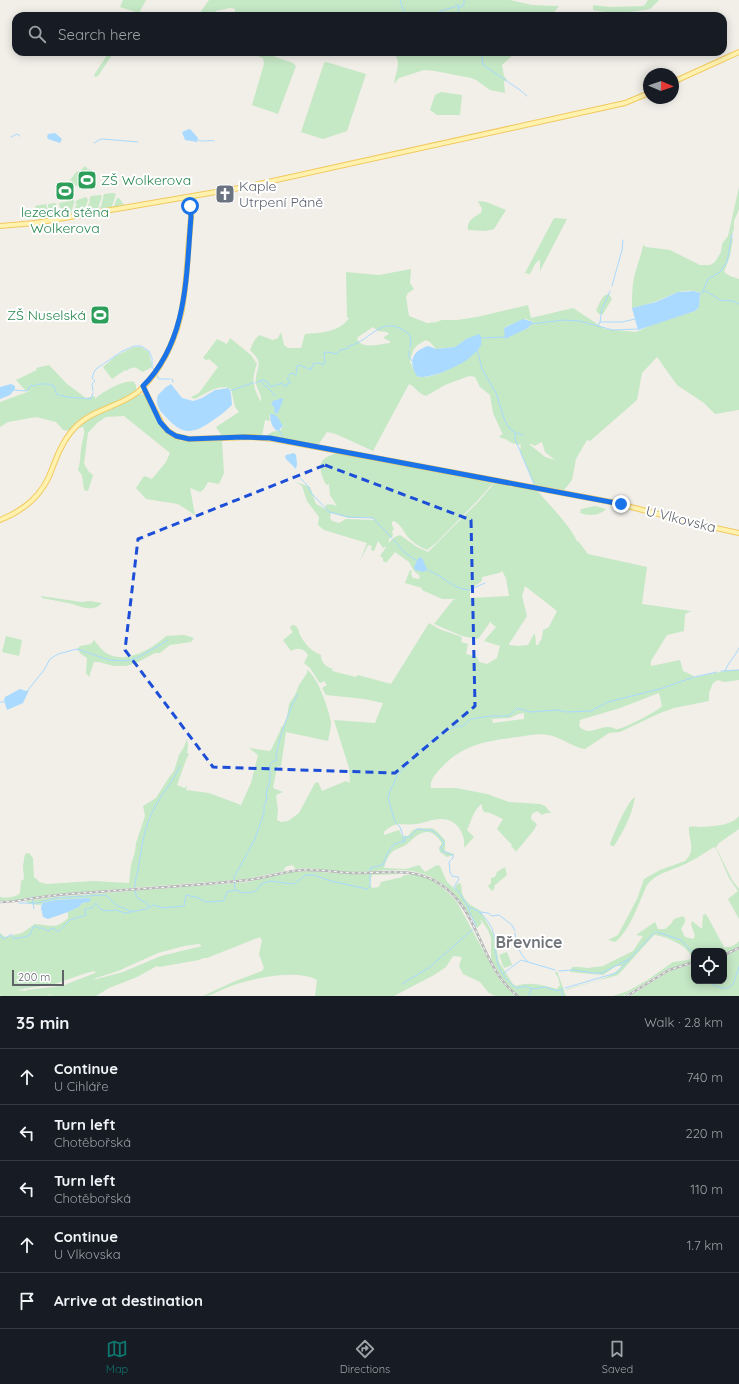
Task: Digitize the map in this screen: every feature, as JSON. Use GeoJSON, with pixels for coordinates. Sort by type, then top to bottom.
{"type":"FeatureCollection","features":[{"type":"Feature","properties":{"kind":"main road"},"geometry":{"type":"LineString","coordinates":[[679,79],[739,52]]}},
{"type":"Feature","properties":{"kind":"main road"},"geometry":{"type":"LineString","coordinates":[[0,226],[35,223],[245,187],[625,103],[643,96]]}},
{"type":"Feature","properties":{"kind":"main road"},"geometry":{"type":"LineString","coordinates":[[0,520],[24,508],[40,492],[49,478],[62,444],[76,426],[91,414],[129,398],[155,373],[164,359],[179,323],[185,292],[190,224],[194,200],[202,195]]}},
{"type":"Feature","properties":{"kind":"main road"},"geometry":{"type":"LineString","coordinates":[[191,216],[192,196]]}},
{"type":"Feature","properties":{"kind":"main road"},"geometry":{"type":"LineString","coordinates":[[179,198],[189,203],[191,216]]}},
{"type":"Feature","properties":{"kind":"main road","name":"U Vlkovska"},"geometry":{"type":"LineString","coordinates":[[143,386],[159,419],[166,429],[182,438],[252,437],[278,440],[611,502],[702,526],[739,533]]}},
{"type":"Feature","properties":{"kind":"highlighted area"},"geometry":{"type":"Polygon","coordinates":[[[325,465],[471,520],[475,706],[395,773],[213,767],[125,650],[138,539],[325,465]]]}},
{"type":"Feature","properties":{"kind":"green space"},"geometry":{"type":"Polygon","coordinates":[[[123,0],[146,0],[140,12],[120,7],[123,0]]]}},
{"type":"Feature","properties":{"kind":"green space"},"geometry":{"type":"Polygon","coordinates":[[[209,0],[510,0],[532,5],[559,6],[554,12],[235,12],[235,9],[230,8],[215,12],[200,12],[209,0]]]}},
{"type":"Feature","properties":{"kind":"green space"},"geometry":{"type":"Polygon","coordinates":[[[648,0],[659,0],[650,9],[644,10],[630,12],[604,12],[593,10],[593,5],[611,7],[644,6],[648,0]]]}},
{"type":"Feature","properties":{"kind":"green space"},"geometry":{"type":"Polygon","coordinates":[[[106,56],[111,56],[98,76],[95,77],[94,75],[106,56]]]}},
{"type":"Feature","properties":{"kind":"green space"},"geometry":{"type":"Polygon","coordinates":[[[257,56],[273,56],[293,63],[296,66],[278,114],[252,105],[264,64],[263,58],[257,56]]]}},
{"type":"Feature","properties":{"kind":"green space"},"geometry":{"type":"Polygon","coordinates":[[[396,56],[512,56],[502,65],[504,76],[507,80],[504,81],[505,93],[490,90],[471,78],[424,70],[399,78],[394,84],[398,68],[398,60],[396,56]]]}},
{"type":"Feature","properties":{"kind":"green space"},"geometry":{"type":"Polygon","coordinates":[[[326,62],[366,74],[347,131],[323,139],[301,132],[324,63],[326,62]]]}},
{"type":"Feature","properties":{"kind":"green space"},"geometry":{"type":"Polygon","coordinates":[[[441,92],[462,95],[460,115],[437,115],[430,110],[435,95],[441,92]]]}},
{"type":"Feature","properties":{"kind":"green space"},"geometry":{"type":"Polygon","coordinates":[[[85,166],[88,169],[83,175],[89,169],[96,176],[94,181],[86,190],[80,189],[70,180],[77,171],[79,172],[85,166]]]}},
{"type":"Feature","properties":{"kind":"green space"},"geometry":{"type":"Polygon","coordinates":[[[739,187],[739,209],[734,221],[730,256],[724,272],[739,279],[739,410],[715,414],[704,403],[677,385],[657,357],[642,373],[637,400],[590,441],[587,440],[576,459],[572,480],[564,490],[534,485],[520,450],[521,445],[512,443],[504,438],[501,439],[500,435],[503,435],[493,413],[490,395],[480,387],[475,377],[466,377],[445,385],[426,396],[421,394],[409,384],[373,451],[336,434],[327,432],[318,445],[266,436],[272,432],[281,430],[283,426],[274,415],[269,415],[270,421],[265,420],[262,436],[222,436],[216,427],[239,412],[235,407],[231,389],[221,387],[216,388],[194,399],[191,397],[199,393],[218,367],[209,359],[206,360],[203,358],[217,339],[227,344],[230,338],[251,355],[257,364],[254,374],[254,383],[256,392],[261,402],[256,380],[259,363],[250,350],[254,341],[259,335],[273,340],[278,338],[281,332],[284,345],[288,348],[301,348],[305,334],[329,331],[345,323],[349,318],[347,317],[346,272],[379,275],[411,269],[410,283],[414,289],[408,293],[406,297],[409,316],[427,323],[431,323],[432,321],[433,323],[442,320],[457,320],[477,317],[528,305],[531,318],[573,308],[605,329],[636,332],[654,324],[695,311],[699,307],[700,293],[695,291],[683,291],[654,302],[632,308],[634,277],[643,245],[646,247],[670,250],[700,265],[710,265],[715,262],[721,252],[722,244],[728,236],[739,187]],[[526,319],[505,327],[505,338],[528,328],[533,322],[526,319]],[[373,327],[357,339],[359,342],[367,345],[390,343],[390,341],[384,337],[389,334],[387,332],[378,331],[373,327]],[[472,337],[466,339],[455,347],[436,349],[426,340],[418,345],[413,351],[410,362],[417,376],[424,377],[444,372],[465,359],[480,345],[481,338],[472,337]],[[542,442],[534,446],[529,444],[545,457],[555,460],[545,452],[542,442]]]}},
{"type":"Feature","properties":{"kind":"green space"},"geometry":{"type":"Polygon","coordinates":[[[104,194],[116,194],[112,206],[114,206],[117,198],[119,198],[124,205],[84,211],[87,209],[91,196],[102,196],[98,208],[101,207],[104,194]]]}},
{"type":"Feature","properties":{"kind":"green space"},"geometry":{"type":"Polygon","coordinates":[[[86,197],[88,200],[84,211],[60,215],[61,212],[59,203],[74,200],[71,213],[77,204],[75,203],[77,200],[86,197]]]}},
{"type":"Feature","properties":{"kind":"green space"},"geometry":{"type":"Polygon","coordinates":[[[478,201],[486,202],[506,210],[494,229],[486,231],[468,230],[468,224],[470,221],[481,213],[482,209],[478,201]]]}},
{"type":"Feature","properties":{"kind":"green space"},"geometry":{"type":"Polygon","coordinates":[[[56,203],[59,215],[37,219],[36,216],[38,215],[35,206],[46,204],[49,216],[48,204],[56,203]]]}},
{"type":"Feature","properties":{"kind":"green space"},"geometry":{"type":"Polygon","coordinates":[[[554,218],[567,219],[540,271],[539,260],[535,264],[530,274],[525,273],[554,218]]]}},
{"type":"Feature","properties":{"kind":"green space"},"geometry":{"type":"Polygon","coordinates":[[[609,294],[612,299],[603,314],[599,314],[596,310],[602,298],[609,294]]]}},
{"type":"Feature","properties":{"kind":"green space"},"geometry":{"type":"Polygon","coordinates":[[[134,347],[141,347],[149,352],[152,367],[143,372],[135,368],[125,370],[112,379],[103,367],[116,356],[134,347]]]}},
{"type":"Feature","properties":{"kind":"green space"},"geometry":{"type":"Polygon","coordinates":[[[49,365],[67,384],[86,398],[95,396],[95,399],[103,393],[125,382],[134,382],[136,385],[136,391],[119,401],[93,412],[77,423],[69,431],[63,430],[56,422],[36,417],[8,422],[0,427],[0,402],[30,391],[26,391],[16,380],[37,370],[36,368],[49,365]]]}},
{"type":"Feature","properties":{"kind":"green space"},"geometry":{"type":"Polygon","coordinates":[[[144,394],[161,425],[180,438],[180,441],[222,440],[224,473],[219,484],[208,482],[204,489],[200,492],[190,488],[195,515],[178,504],[146,499],[136,488],[144,476],[152,479],[166,462],[170,453],[124,416],[106,417],[97,423],[88,433],[84,464],[93,475],[88,491],[84,490],[82,475],[78,470],[84,431],[83,427],[79,428],[73,434],[76,429],[82,423],[100,412],[136,395],[144,394]]]}},
{"type":"Feature","properties":{"kind":"green space"},"geometry":{"type":"Polygon","coordinates":[[[337,453],[494,482],[436,543],[427,550],[411,540],[400,526],[394,521],[392,522],[394,529],[392,531],[393,536],[389,539],[388,543],[400,535],[417,547],[428,552],[479,501],[495,482],[512,487],[537,490],[565,523],[575,536],[577,542],[578,541],[588,554],[647,567],[642,604],[691,611],[685,614],[684,631],[667,635],[651,661],[651,666],[680,660],[683,671],[694,676],[691,678],[730,670],[739,670],[739,680],[724,682],[718,680],[713,683],[709,693],[709,701],[674,708],[660,713],[620,732],[609,733],[585,749],[553,736],[536,734],[486,742],[467,748],[450,759],[434,776],[431,782],[431,788],[456,788],[487,794],[509,802],[540,804],[545,806],[551,813],[542,815],[537,811],[532,814],[531,819],[537,824],[534,830],[515,853],[516,851],[511,846],[512,844],[497,829],[503,819],[484,812],[482,804],[475,812],[467,830],[474,837],[464,848],[462,832],[455,824],[446,819],[416,824],[399,824],[388,828],[384,832],[384,835],[399,830],[402,836],[408,836],[413,830],[420,828],[431,828],[437,831],[445,840],[445,851],[454,855],[447,857],[440,852],[439,848],[442,843],[439,839],[433,833],[424,832],[404,846],[392,852],[387,859],[384,868],[406,869],[419,865],[425,872],[437,865],[440,866],[447,882],[455,889],[456,885],[459,883],[461,884],[464,898],[469,904],[481,911],[494,936],[499,962],[513,984],[516,986],[536,984],[557,989],[560,985],[558,977],[555,973],[557,971],[566,996],[520,996],[512,990],[501,977],[491,960],[491,938],[482,921],[480,920],[482,923],[477,928],[471,916],[469,916],[449,889],[431,877],[410,871],[392,870],[344,872],[296,869],[292,865],[285,867],[284,871],[247,879],[54,894],[0,901],[0,897],[13,897],[20,893],[21,881],[24,879],[23,866],[25,854],[29,853],[33,858],[34,878],[36,878],[39,882],[47,884],[93,881],[129,883],[136,843],[145,816],[143,806],[156,798],[174,771],[179,755],[187,739],[187,753],[189,754],[177,785],[184,788],[187,786],[186,790],[209,793],[241,805],[251,783],[258,755],[249,748],[271,750],[281,729],[280,728],[283,726],[287,717],[289,704],[307,673],[307,670],[315,679],[328,710],[331,722],[328,741],[286,732],[281,766],[277,767],[273,788],[283,792],[276,796],[278,810],[277,820],[281,822],[288,821],[299,813],[315,783],[318,782],[322,791],[346,781],[350,783],[349,768],[334,720],[375,723],[383,703],[364,699],[326,695],[322,688],[327,685],[324,681],[321,683],[319,682],[310,668],[304,663],[308,655],[300,649],[291,651],[283,640],[293,632],[290,628],[292,625],[297,627],[306,644],[314,652],[321,655],[323,662],[326,666],[333,669],[332,671],[356,677],[358,675],[391,684],[429,623],[439,629],[462,637],[461,642],[468,644],[466,654],[477,657],[479,662],[487,664],[497,658],[500,646],[484,641],[496,627],[491,623],[491,621],[478,639],[462,636],[434,624],[453,600],[456,599],[442,599],[422,590],[422,588],[405,583],[410,570],[412,571],[411,574],[413,578],[419,579],[420,576],[414,571],[409,562],[395,552],[386,563],[383,561],[383,558],[380,556],[387,546],[383,548],[378,541],[374,551],[371,550],[372,546],[368,545],[359,563],[367,543],[324,530],[318,525],[319,517],[307,501],[302,486],[296,482],[310,487],[316,504],[327,510],[325,506],[328,504],[337,506],[330,495],[329,484],[327,485],[325,483],[320,467],[325,458],[337,453]],[[331,513],[330,518],[332,521],[339,523],[346,519],[375,520],[371,518],[348,518],[331,513]],[[502,571],[482,577],[482,581],[470,589],[470,598],[509,596],[506,578],[502,571]],[[525,586],[522,596],[527,616],[509,645],[528,645],[535,634],[536,645],[538,645],[542,638],[543,630],[549,627],[557,611],[525,586]],[[659,693],[620,708],[580,720],[579,726],[586,731],[605,727],[617,729],[628,726],[662,706],[659,693]],[[524,713],[510,718],[492,719],[493,723],[524,719],[524,713]]]}},
{"type":"Feature","properties":{"kind":"green space"},"geometry":{"type":"Polygon","coordinates":[[[595,506],[606,509],[594,515],[580,513],[581,509],[595,506]]]}},
{"type":"Feature","properties":{"kind":"green space"},"geometry":{"type":"Polygon","coordinates":[[[41,596],[81,602],[90,601],[102,603],[94,608],[85,608],[42,598],[41,596]]]}},
{"type":"Feature","properties":{"kind":"green space"},"geometry":{"type":"Polygon","coordinates":[[[184,635],[194,638],[191,642],[170,645],[160,653],[155,653],[136,663],[126,666],[114,666],[94,662],[89,677],[86,673],[87,658],[77,649],[80,646],[91,644],[94,640],[100,648],[108,654],[115,657],[131,656],[154,646],[166,636],[184,635]]]}},
{"type":"Feature","properties":{"kind":"green space"},"geometry":{"type":"Polygon","coordinates":[[[6,636],[22,640],[19,656],[2,652],[6,636]]]}},
{"type":"Feature","properties":{"kind":"green space"},"geometry":{"type":"Polygon","coordinates":[[[635,797],[627,822],[614,846],[612,846],[610,844],[621,818],[635,797]]]}},
{"type":"Feature","properties":{"kind":"green space"},"geometry":{"type":"Polygon","coordinates":[[[739,816],[739,829],[719,843],[716,847],[732,880],[739,889],[739,919],[728,899],[738,891],[729,878],[716,848],[714,847],[684,865],[661,874],[651,881],[647,885],[634,916],[625,931],[615,942],[608,940],[618,935],[637,899],[644,879],[660,870],[685,861],[689,857],[691,853],[691,844],[689,827],[727,824],[739,816]]]}},
{"type":"Feature","properties":{"kind":"green space"},"geometry":{"type":"Polygon","coordinates":[[[505,867],[507,875],[494,886],[495,888],[492,891],[488,886],[491,883],[491,878],[495,877],[497,872],[505,867]]]}},
{"type":"Feature","properties":{"kind":"green space"},"geometry":{"type":"Polygon","coordinates":[[[309,871],[347,874],[399,874],[372,875],[370,883],[372,888],[379,887],[381,882],[402,877],[404,875],[419,875],[431,880],[443,888],[457,902],[496,974],[503,984],[516,996],[495,996],[489,993],[480,982],[463,974],[459,966],[462,957],[453,956],[446,967],[394,996],[315,996],[317,980],[297,975],[285,975],[246,981],[203,996],[262,971],[264,968],[259,954],[262,941],[260,937],[207,958],[159,967],[157,966],[137,977],[109,988],[96,996],[53,996],[45,993],[51,996],[1,996],[0,994],[0,933],[5,937],[22,933],[35,924],[53,926],[60,924],[68,918],[68,912],[79,907],[82,903],[86,903],[88,898],[55,900],[42,903],[41,905],[29,904],[26,901],[54,897],[247,882],[291,872],[309,871]],[[199,944],[184,946],[158,953],[118,971],[93,980],[123,972],[161,956],[202,946],[199,944]],[[94,971],[55,984],[16,990],[26,991],[62,986],[96,973],[94,971]]]}},
{"type":"Feature","properties":{"kind":"green space"},"geometry":{"type":"Polygon","coordinates":[[[706,914],[724,947],[732,946],[739,941],[739,947],[727,953],[727,948],[691,948],[691,956],[686,949],[676,942],[665,937],[654,935],[618,975],[567,990],[567,989],[604,978],[617,971],[622,966],[616,966],[603,975],[570,972],[572,967],[587,968],[603,966],[633,951],[643,936],[636,935],[655,922],[658,929],[665,929],[674,919],[683,916],[685,922],[681,929],[685,937],[693,939],[695,936],[691,924],[692,921],[702,929],[703,915],[706,914]]]}},
{"type":"Feature","properties":{"kind":"green space"},"geometry":{"type":"Polygon","coordinates":[[[739,950],[739,996],[630,996],[670,971],[691,965],[691,984],[727,984],[727,955],[739,950]]]}},
{"type":"Feature","properties":{"kind":"green space"},"geometry":{"type":"Polygon","coordinates":[[[507,952],[512,965],[504,968],[499,955],[507,952]]]}},
{"type":"Feature","properties":{"kind":"green space"},"geometry":{"type":"Polygon","coordinates":[[[691,958],[691,962],[668,969],[626,995],[613,996],[628,991],[649,979],[673,962],[691,958]]]}},
{"type":"Feature","properties":{"kind":"water"},"geometry":{"type":"Polygon","coordinates":[[[189,129],[198,138],[197,142],[185,140],[182,132],[189,129]]]}},
{"type":"Feature","properties":{"kind":"water"},"geometry":{"type":"Polygon","coordinates":[[[55,133],[62,139],[60,143],[48,139],[47,137],[48,134],[55,133]]]}},
{"type":"Feature","properties":{"kind":"water"},"geometry":{"type":"Polygon","coordinates":[[[694,291],[700,293],[699,307],[695,311],[638,330],[632,308],[656,302],[678,292],[694,291]]]}},
{"type":"Feature","properties":{"kind":"water"},"geometry":{"type":"Polygon","coordinates":[[[523,319],[533,322],[528,328],[505,339],[504,328],[523,319]]]}},
{"type":"Feature","properties":{"kind":"water"},"geometry":{"type":"Polygon","coordinates":[[[479,334],[481,336],[481,345],[470,358],[451,369],[435,375],[421,377],[417,376],[412,362],[418,351],[428,346],[436,349],[455,347],[466,339],[479,334]]]}},
{"type":"Feature","properties":{"kind":"water"},"geometry":{"type":"Polygon","coordinates":[[[11,384],[15,386],[15,389],[10,395],[0,399],[0,387],[11,384]]]}},
{"type":"Feature","properties":{"kind":"water"},"geometry":{"type":"Polygon","coordinates":[[[171,384],[182,398],[193,401],[202,398],[215,390],[229,388],[232,405],[205,426],[192,431],[186,431],[170,421],[159,409],[157,404],[158,395],[171,384]]]}},
{"type":"Feature","properties":{"kind":"water"},"geometry":{"type":"Polygon","coordinates":[[[283,398],[278,413],[275,414],[274,407],[271,403],[283,398]]]}},
{"type":"Feature","properties":{"kind":"water"},"geometry":{"type":"Polygon","coordinates":[[[270,414],[275,415],[283,426],[278,431],[273,426],[270,414]]]}},
{"type":"Feature","properties":{"kind":"water"},"geometry":{"type":"Polygon","coordinates":[[[294,453],[296,455],[296,469],[285,458],[286,455],[294,453]]]}},
{"type":"Feature","properties":{"kind":"water"},"geometry":{"type":"Polygon","coordinates":[[[420,557],[422,558],[427,569],[424,572],[415,570],[414,567],[420,557]]]}},
{"type":"Feature","properties":{"kind":"water"},"geometry":{"type":"Polygon","coordinates":[[[20,689],[26,691],[29,690],[23,703],[7,710],[4,700],[5,697],[20,689]]]}},
{"type":"Feature","properties":{"kind":"water"},"geometry":{"type":"Polygon","coordinates":[[[91,899],[89,902],[82,903],[79,907],[68,912],[48,919],[43,917],[41,908],[42,903],[55,900],[91,899]]]}},
{"type":"Feature","properties":{"kind":"waterway"},"geometry":{"type":"LineString","coordinates":[[400,0],[405,12]]}},
{"type":"Feature","properties":{"kind":"waterway"},"geometry":{"type":"LineString","coordinates":[[439,12],[458,5],[461,8],[462,5],[464,5],[464,0]]}},
{"type":"Feature","properties":{"kind":"waterway"},"geometry":{"type":"LineString","coordinates":[[458,5],[459,12]]}},
{"type":"Feature","properties":{"kind":"waterway"},"geometry":{"type":"LineString","coordinates":[[482,56],[483,65],[527,96]]}},
{"type":"Feature","properties":{"kind":"waterway"},"geometry":{"type":"LineString","coordinates":[[11,137],[17,134],[20,136]]}},
{"type":"Feature","properties":{"kind":"waterway"},"geometry":{"type":"LineString","coordinates":[[94,143],[102,139],[138,142]]}},
{"type":"Feature","properties":{"kind":"waterway"},"geometry":{"type":"LineString","coordinates":[[198,140],[214,141]]}},
{"type":"Feature","properties":{"kind":"waterway"},"geometry":{"type":"LineString","coordinates":[[703,291],[708,279],[720,272],[727,262],[732,234]]}},
{"type":"Feature","properties":{"kind":"waterway"},"geometry":{"type":"LineString","coordinates":[[612,286],[622,250],[623,240]]}},
{"type":"Feature","properties":{"kind":"waterway"},"geometry":{"type":"LineString","coordinates":[[600,322],[602,309],[610,291]]}},
{"type":"Feature","properties":{"kind":"waterway"},"geometry":{"type":"LineString","coordinates":[[699,294],[706,291],[720,300],[733,301],[739,304]]}},
{"type":"Feature","properties":{"kind":"waterway"},"geometry":{"type":"LineString","coordinates":[[530,324],[564,320],[579,321],[598,326],[600,322],[622,322],[635,319]]}},
{"type":"Feature","properties":{"kind":"waterway"},"geometry":{"type":"LineString","coordinates":[[279,385],[280,383],[283,384],[283,386],[287,386],[287,384],[290,383],[287,379],[291,373],[296,375],[297,366],[300,365],[311,370],[313,364],[319,363],[323,365],[325,362],[324,353],[337,354],[340,350],[347,349],[349,346],[384,327],[391,326],[399,328],[409,334],[411,340],[410,348]]}},
{"type":"Feature","properties":{"kind":"waterway"},"geometry":{"type":"LineString","coordinates":[[598,326],[613,330],[638,329]]}},
{"type":"Feature","properties":{"kind":"waterway"},"geometry":{"type":"LineString","coordinates":[[481,338],[505,337]]}},
{"type":"Feature","properties":{"kind":"waterway"},"geometry":{"type":"LineString","coordinates":[[93,391],[92,384],[95,381],[92,378],[96,369],[121,352],[134,346],[141,346],[149,351],[154,370]]}},
{"type":"Feature","properties":{"kind":"waterway"},"geometry":{"type":"LineString","coordinates":[[477,349],[482,369],[496,393],[505,421],[509,428],[515,432],[515,439],[534,484]]}},
{"type":"Feature","properties":{"kind":"waterway"},"geometry":{"type":"LineString","coordinates":[[409,351],[409,357],[412,361]]}},
{"type":"Feature","properties":{"kind":"waterway"},"geometry":{"type":"LineString","coordinates":[[156,374],[159,379],[170,379]]}},
{"type":"Feature","properties":{"kind":"waterway"},"geometry":{"type":"LineString","coordinates":[[255,383],[262,380],[267,381],[269,386],[277,385]]}},
{"type":"Feature","properties":{"kind":"waterway"},"geometry":{"type":"LineString","coordinates":[[260,381],[275,396]]}},
{"type":"Feature","properties":{"kind":"waterway"},"geometry":{"type":"LineString","coordinates":[[229,391],[253,383]]}},
{"type":"Feature","properties":{"kind":"waterway"},"geometry":{"type":"LineString","coordinates":[[13,390],[27,391],[31,385],[35,386],[39,384],[49,384],[54,386],[57,395],[91,399],[93,393]]}},
{"type":"Feature","properties":{"kind":"waterway"},"geometry":{"type":"LineString","coordinates":[[279,430],[284,439]]}},
{"type":"Feature","properties":{"kind":"waterway"},"geometry":{"type":"LineString","coordinates":[[516,433],[523,435]]}},
{"type":"Feature","properties":{"kind":"waterway"},"geometry":{"type":"LineString","coordinates":[[300,478],[307,485],[312,494],[329,512],[349,517],[373,518],[392,538]]}},
{"type":"Feature","properties":{"kind":"waterway"},"geometry":{"type":"LineString","coordinates":[[393,539],[404,552],[417,561]]}},
{"type":"Feature","properties":{"kind":"waterway"},"geometry":{"type":"LineString","coordinates":[[427,570],[433,572],[452,585],[463,589],[469,590],[485,583]]}},
{"type":"Feature","properties":{"kind":"waterway"},"geometry":{"type":"LineString","coordinates":[[28,690],[44,670],[50,659],[58,654],[77,649],[109,660],[126,661],[139,657],[168,640]]}},
{"type":"Feature","properties":{"kind":"waterway"},"geometry":{"type":"LineString","coordinates":[[725,671],[739,648]]}},
{"type":"Feature","properties":{"kind":"waterway"},"geometry":{"type":"LineString","coordinates":[[721,671],[739,670]]}},
{"type":"Feature","properties":{"kind":"waterway"},"geometry":{"type":"LineString","coordinates":[[557,710],[566,712],[591,711],[608,702],[663,688],[694,677],[717,672]]}},
{"type":"Feature","properties":{"kind":"waterway"},"geometry":{"type":"LineString","coordinates":[[235,889],[234,877],[254,841],[264,813],[264,805],[267,799],[266,793],[270,781],[270,765],[273,761],[276,761],[278,746],[283,730],[292,705],[298,694]]}},
{"type":"Feature","properties":{"kind":"waterway"},"geometry":{"type":"LineString","coordinates":[[403,842],[400,827],[395,822],[388,798],[398,774],[416,753],[436,737],[456,726],[463,726],[470,719],[491,716],[509,716],[517,708],[530,712],[557,710]]}},
{"type":"Feature","properties":{"kind":"waterway"},"geometry":{"type":"LineString","coordinates":[[148,907],[147,903],[140,900],[135,892],[135,881],[144,835],[157,803],[180,766]]}},
{"type":"Feature","properties":{"kind":"waterway"},"geometry":{"type":"LineString","coordinates":[[0,935],[2,938],[6,938],[11,934],[13,938],[24,937],[30,935],[33,927],[35,926],[48,931],[53,928],[59,931],[70,920],[86,915],[85,909],[92,908],[96,903],[100,909],[105,911],[116,910],[125,913],[146,909],[154,905],[163,908],[184,906],[186,895],[199,898],[206,902],[223,901],[227,892],[236,890],[243,893],[253,892],[257,890],[261,884],[269,881],[294,884],[306,875],[314,875],[331,881],[367,889],[370,886],[370,868],[383,865],[387,854],[394,844],[405,841],[405,837],[410,837],[417,829],[431,830],[444,842],[441,847],[442,851],[453,855],[453,858],[449,862],[450,872],[452,876],[458,877],[459,879],[454,887],[459,892],[468,907],[485,917],[493,930],[496,958],[498,965],[507,980],[517,988],[526,986],[532,989],[545,987],[557,991],[563,989]]}},
{"type":"Feature","properties":{"kind":"waterway"},"geometry":{"type":"LineString","coordinates":[[19,903],[37,903],[55,898],[102,895],[107,896],[116,905],[133,912]]}},
{"type":"Feature","properties":{"kind":"waterway"},"geometry":{"type":"LineString","coordinates":[[32,896],[34,909]]}},
{"type":"Feature","properties":{"kind":"waterway"},"geometry":{"type":"LineString","coordinates":[[468,908],[476,926],[475,927]]}},
{"type":"Feature","properties":{"kind":"waterway"},"geometry":{"type":"LineString","coordinates":[[480,912],[488,913],[492,916],[499,915],[512,925],[515,931]]}},
{"type":"Feature","properties":{"kind":"waterway"},"geometry":{"type":"LineString","coordinates":[[402,984],[430,967],[473,929]]}},
{"type":"Feature","properties":{"kind":"waterway"},"geometry":{"type":"LineString","coordinates":[[565,988],[616,973],[655,932]]}},
{"type":"Feature","properties":{"kind":"waterway"},"geometry":{"type":"LineString","coordinates":[[657,932],[681,940],[691,951]]}},
{"type":"Feature","properties":{"kind":"waterway"},"geometry":{"type":"LineString","coordinates":[[515,933],[519,949],[528,962]]}},
{"type":"Feature","properties":{"kind":"waterway"},"geometry":{"type":"LineString","coordinates":[[559,971],[574,970],[602,973],[629,959]]}},
{"type":"Feature","properties":{"kind":"waterway"},"geometry":{"type":"LineString","coordinates":[[504,973],[521,960],[555,970]]}},
{"type":"Feature","properties":{"kind":"waterway"},"geometry":{"type":"LineString","coordinates":[[712,984],[721,988],[728,988],[731,986],[734,982],[739,966]]}},
{"type":"Feature","properties":{"kind":"waterway"},"geometry":{"type":"LineString","coordinates":[[529,996],[531,989]]}},
{"type":"Feature","properties":{"kind":"waterway"},"geometry":{"type":"LineString","coordinates":[[562,991],[562,996]]}},
{"type":"Feature","properties":{"kind":"railway"},"geometry":{"type":"LineString","coordinates":[[0,902],[66,894],[185,886],[247,880],[303,870],[350,873],[410,873],[420,875],[440,884],[453,895],[464,908],[495,970],[505,984],[518,996]]}},
{"type":"Feature","properties":{"kind":"railway"},"geometry":{"type":"LineString","coordinates":[[727,954],[739,948]]}},
{"type":"Feature","properties":{"kind":"railway"},"geometry":{"type":"LineString","coordinates":[[627,996],[669,970],[691,963]]}},
{"type":"Feature","properties":{"kind":"place","name":"ZŠ Wolkerova"},"geometry":{"type":"Point","coordinates":[87,180]}},
{"type":"Feature","properties":{"kind":"place","name":"lezecká stěna Wolkerova"},"geometry":{"type":"Point","coordinates":[65,191]}},
{"type":"Feature","properties":{"kind":"place","name":"Kaple Utrpení Páně"},"geometry":{"type":"Point","coordinates":[225,194]}},
{"type":"Feature","properties":{"kind":"place","name":"ZŠ Nuselská"},"geometry":{"type":"Point","coordinates":[100,315]}},
{"type":"Feature","properties":{"kind":"district","name":"Břevnice"},"geometry":{"type":"Point","coordinates":[529,942]}},
{"type":"Feature","properties":{"kind":"route"},"geometry":{"type":"LineString","coordinates":[[190,206],[191,217],[185,292],[181,317],[168,351],[158,369],[143,386],[159,419],[168,431],[176,436],[189,439],[243,437],[270,438],[621,504]]}}]}
